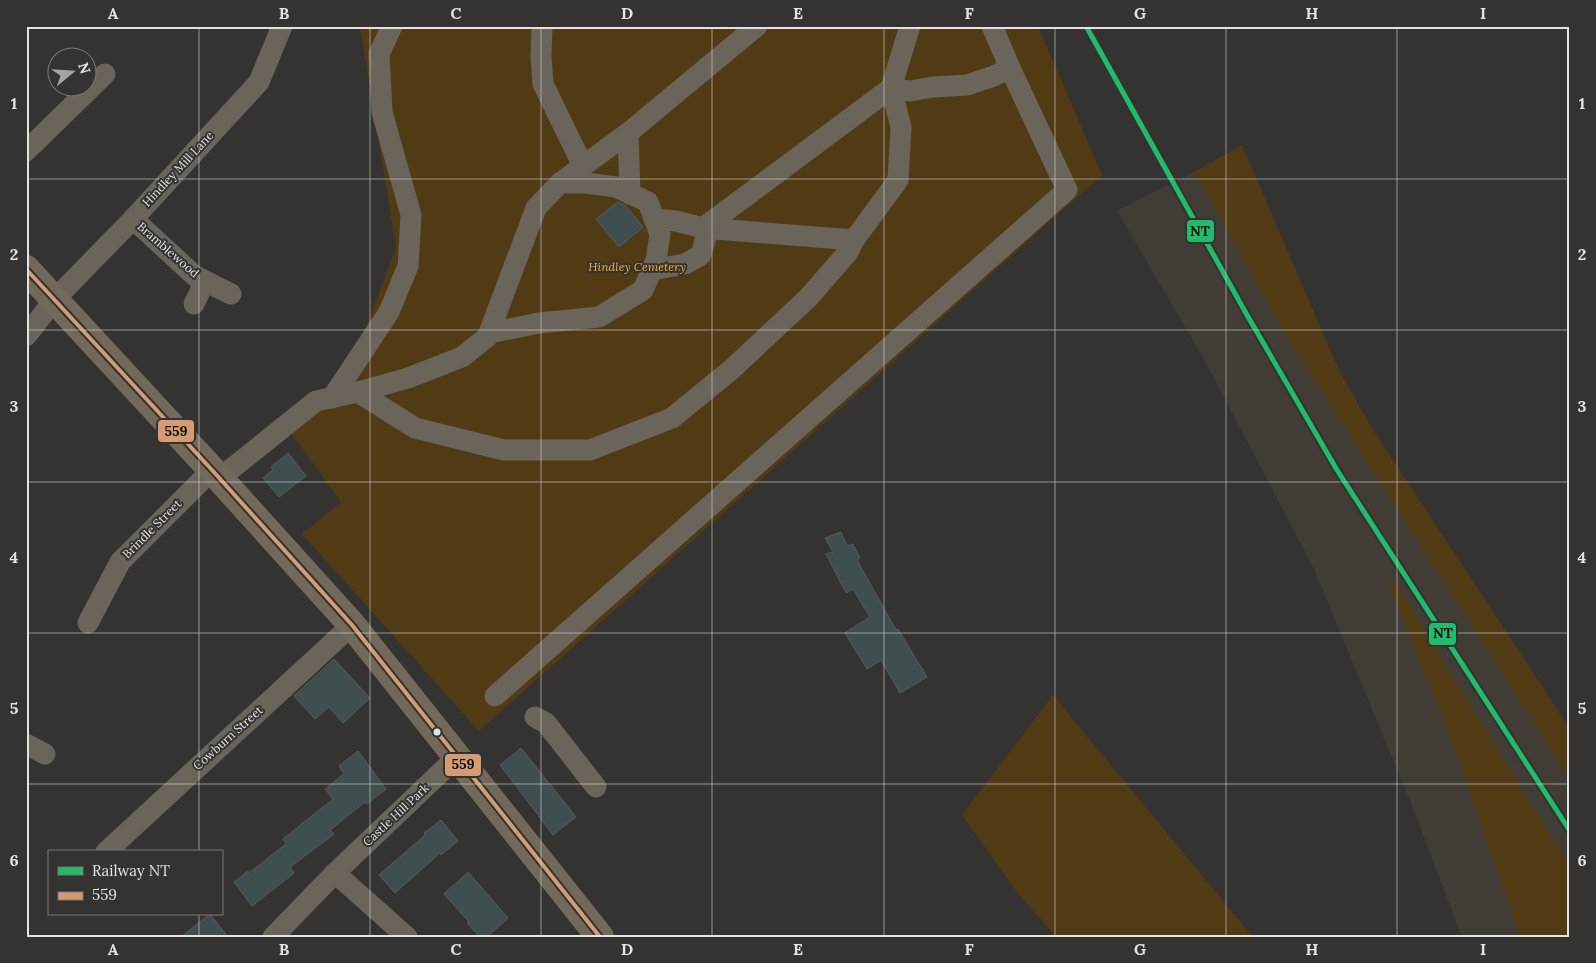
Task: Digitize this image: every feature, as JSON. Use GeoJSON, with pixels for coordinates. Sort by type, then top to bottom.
{"type":"FeatureCollection","features":[{"type":"Feature","properties":{"kind":"highway"},"geometry":{"type":"LineString","coordinates":[[26,269],[216,474],[352,625],[600,937]]}},
{"type":"Feature","properties":{"kind":"street","name":"Hindley Mill Lane"},"geometry":{"type":"LineString","coordinates":[[26,336],[55,299],[133,219],[259,82],[282,26]]}},
{"type":"Feature","properties":{"kind":"street"},"geometry":{"type":"LineString","coordinates":[[332,398],[389,312],[408,266],[411,215],[382,112],[379,54],[392,26]]}},
{"type":"Feature","properties":{"kind":"street"},"geometry":{"type":"LineString","coordinates":[[542,26],[543,84],[583,166]]}},
{"type":"Feature","properties":{"kind":"street"},"geometry":{"type":"LineString","coordinates":[[488,333],[536,208],[560,183],[628,133],[757,26]]}},
{"type":"Feature","properties":{"kind":"street"},"geometry":{"type":"LineString","coordinates":[[358,392],[415,428],[504,450],[590,450],[672,418],[732,368],[808,298],[848,252],[854,240],[898,180],[901,127],[891,88],[910,26]]}},
{"type":"Feature","properties":{"kind":"street"},"geometry":{"type":"LineString","coordinates":[[495,696],[1067,190],[992,26]]}},
{"type":"Feature","properties":{"kind":"street"},"geometry":{"type":"LineString","coordinates":[[703,228],[891,88],[910,91],[933,87],[967,85],[994,76],[1010,68]]}},
{"type":"Feature","properties":{"kind":"street"},"geometry":{"type":"LineString","coordinates":[[26,151],[105,74]]}},
{"type":"Feature","properties":{"kind":"street"},"geometry":{"type":"LineString","coordinates":[[628,133],[630,194]]}},
{"type":"Feature","properties":{"kind":"street"},"geometry":{"type":"LineString","coordinates":[[488,333],[538,323],[599,318],[643,290],[656,260],[660,234],[648,202],[616,187],[586,183],[560,183]]}},
{"type":"Feature","properties":{"kind":"street","name":"Bramblewood"},"geometry":{"type":"LineString","coordinates":[[133,219],[195,276],[232,294]]}},
{"type":"Feature","properties":{"kind":"street"},"geometry":{"type":"LineString","coordinates":[[654,219],[676,221],[703,228],[854,240]]}},
{"type":"Feature","properties":{"kind":"street"},"geometry":{"type":"LineString","coordinates":[[652,270],[685,264],[701,255],[706,237],[703,228]]}},
{"type":"Feature","properties":{"kind":"street"},"geometry":{"type":"LineString","coordinates":[[194,304],[205,281]]}},
{"type":"Feature","properties":{"kind":"street","name":"Brindle Street"},"geometry":{"type":"LineString","coordinates":[[88,623],[120,562],[216,474],[316,401],[408,378],[462,357],[487,337],[488,333]]}},
{"type":"Feature","properties":{"kind":"street","name":"Cowburn Street"},"geometry":{"type":"LineString","coordinates":[[108,850],[352,625]]}},
{"type":"Feature","properties":{"kind":"street"},"geometry":{"type":"LineString","coordinates":[[535,717],[546,723],[596,787]]}},
{"type":"Feature","properties":{"kind":"street"},"geometry":{"type":"LineString","coordinates":[[26,744],[44,754]]}},
{"type":"Feature","properties":{"kind":"street","name":"Castle Hill Park"},"geometry":{"type":"LineString","coordinates":[[273,937],[335,873],[457,757]]}},
{"type":"Feature","properties":{"kind":"street"},"geometry":{"type":"LineString","coordinates":[[335,873],[408,937]]}},
{"type":"Feature","properties":{"kind":"shaded area"},"geometry":{"type":"Polygon","coordinates":[[[1242,145],[1337,366],[1370,425],[1570,729],[1570,937],[1462,937],[1410,801],[1313,567],[1205,361],[1117,211],[1242,145]]]}},
{"type":"Feature","properties":{"kind":"green space","name":"Hindley Cemetery"},"geometry":{"type":"Polygon","coordinates":[[[360,26],[1038,26],[1102,175],[479,731],[302,534],[341,502],[288,429],[316,401],[359,346],[396,247],[360,26]]]}},
{"type":"Feature","properties":{"kind":"green space"},"geometry":{"type":"Polygon","coordinates":[[[1242,145],[1337,366],[1370,425],[1570,729],[1570,779],[1291,344],[1194,172],[1242,145]]]}},
{"type":"Feature","properties":{"kind":"green space"},"geometry":{"type":"Polygon","coordinates":[[[1395,582],[1570,867],[1570,937],[1520,937],[1454,746],[1389,585],[1395,582]]]}},
{"type":"Feature","properties":{"kind":"green space"},"geometry":{"type":"Polygon","coordinates":[[[1053,695],[1253,937],[1056,937],[1016,891],[962,815],[1053,695]]]}},
{"type":"Feature","properties":{"kind":"building"},"geometry":{"type":"Polygon","coordinates":[[[618,202],[626,206],[643,227],[619,247],[596,219],[618,202]]]}},
{"type":"Feature","properties":{"kind":"building"},"geometry":{"type":"Polygon","coordinates":[[[288,453],[306,476],[279,497],[263,478],[273,470],[271,467],[288,453]]]}},
{"type":"Feature","properties":{"kind":"building"},"geometry":{"type":"Polygon","coordinates":[[[841,532],[847,546],[853,544],[860,558],[857,560],[896,630],[898,629],[927,677],[900,693],[881,660],[867,669],[845,633],[870,617],[853,589],[846,593],[826,554],[833,552],[825,538],[841,532]]]}},
{"type":"Feature","properties":{"kind":"building"},"geometry":{"type":"Polygon","coordinates":[[[334,659],[370,698],[343,723],[329,707],[315,719],[294,696],[334,659]]]}},
{"type":"Feature","properties":{"kind":"building"},"geometry":{"type":"Polygon","coordinates":[[[521,748],[576,817],[553,835],[500,765],[521,748]]]}},
{"type":"Feature","properties":{"kind":"building"},"geometry":{"type":"Polygon","coordinates":[[[358,751],[386,789],[367,804],[365,802],[330,830],[334,834],[290,867],[294,873],[252,906],[234,882],[248,871],[249,873],[286,844],[283,839],[333,799],[325,789],[344,774],[339,766],[358,751]]]}},
{"type":"Feature","properties":{"kind":"building"},"geometry":{"type":"Polygon","coordinates":[[[441,820],[458,841],[441,855],[440,853],[395,893],[379,875],[425,835],[424,833],[441,820]]]}},
{"type":"Feature","properties":{"kind":"building"},"geometry":{"type":"Polygon","coordinates":[[[468,872],[508,918],[487,937],[480,937],[444,894],[468,872]]]}},
{"type":"Feature","properties":{"kind":"building"},"geometry":{"type":"Polygon","coordinates":[[[207,916],[212,916],[228,937],[181,937],[207,916]]]}},
{"type":"Feature","properties":{"kind":"rail line","name":"NT"},"geometry":{"type":"LineString","coordinates":[[1086,26],[1247,315],[1337,470],[1570,831]]}},
{"type":"Feature","properties":{"kind":"transit line","name":"559"},"geometry":{"type":"LineString","coordinates":[[26,269],[352,625],[600,937]]}}]}
